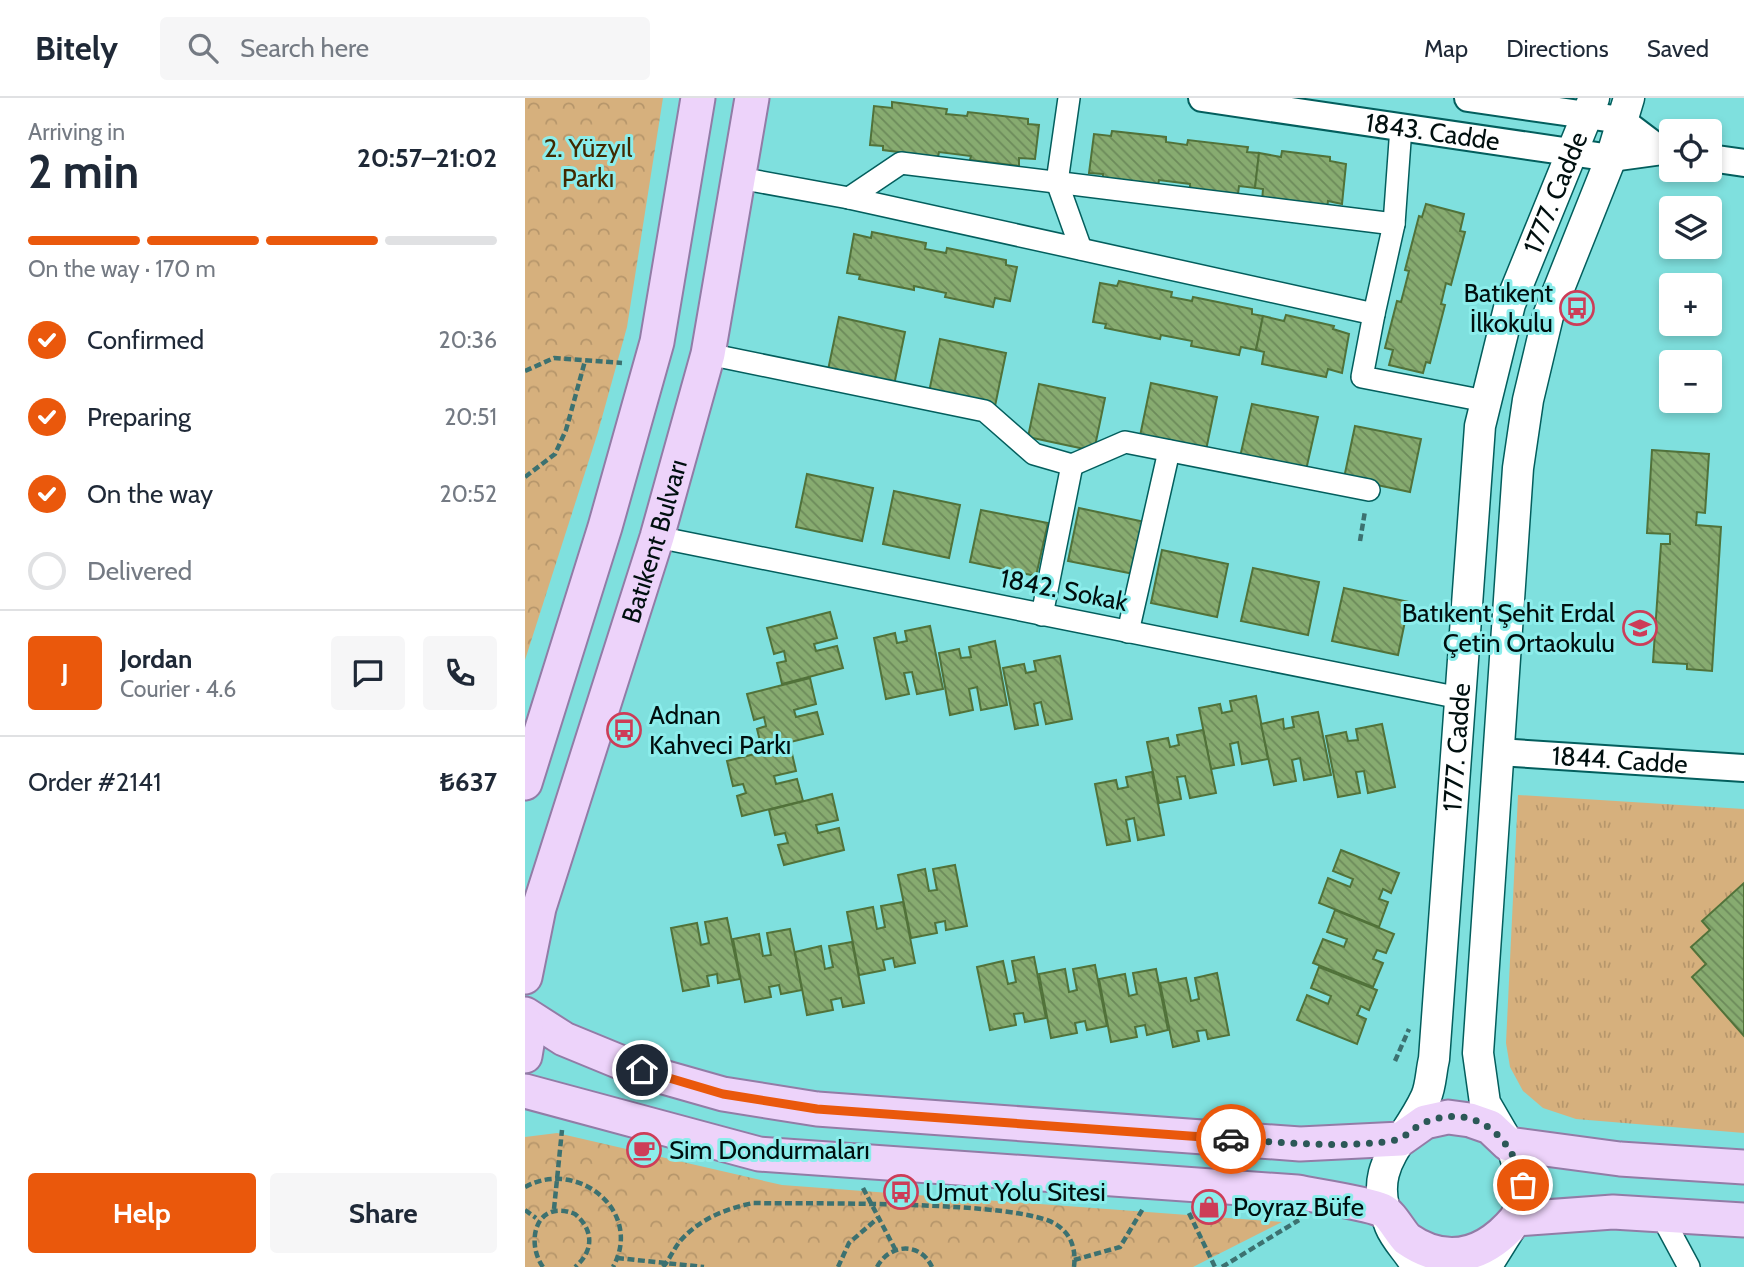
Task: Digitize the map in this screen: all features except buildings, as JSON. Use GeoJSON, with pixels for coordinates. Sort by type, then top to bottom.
{"type":"FeatureCollection","features":[{"type":"Feature","properties":{"kind":"main road","name":"Batıkent Bulvarı"},"geometry":{"type":"LineString","coordinates":[[525,783],[605,527],[657,342],[698,98]]}},
{"type":"Feature","properties":{"kind":"main road","name":"Batıkent Bulvarı"},"geometry":{"type":"LineString","coordinates":[[525,977],[539,908],[657,537],[708,354],[752,98]]}},
{"type":"Feature","properties":{"kind":"main road","name":"1777. Cadde"},"geometry":{"type":"LineString","coordinates":[[1417,1267],[1391,1230],[1384,1211],[1381,1175],[1390,1152],[1401,1139],[1427,1095],[1434,1059],[1476,463],[1485,401],[1510,304],[1590,107]]}},
{"type":"Feature","properties":{"kind":"main road","name":"1777. Cadde"},"geometry":{"type":"LineString","coordinates":[[1486,1267],[1516,1219],[1523,1185],[1519,1164],[1485,1103],[1478,1052],[1518,468],[1528,400],[1556,292],[1611,158],[1625,109]]}},
{"type":"Feature","properties":{"kind":"main road"},"geometry":{"type":"LineString","coordinates":[[1456,749],[1498,752]]}},
{"type":"Feature","properties":{"kind":"main road"},"geometry":{"type":"LineString","coordinates":[[525,1014],[564,1039],[642,1070],[723,1094],[782,1105],[1300,1144],[1401,1139],[1425,1122],[1448,1117],[1470,1120],[1490,1127],[1508,1144],[1620,1159],[1744,1167]]}},
{"type":"Feature","properties":{"kind":"main road"},"geometry":{"type":"LineString","coordinates":[[525,1022],[528,1038],[525,1056]]}},
{"type":"Feature","properties":{"kind":"main road"},"geometry":{"type":"LineString","coordinates":[[525,1091],[759,1154],[1297,1192],[1384,1211],[1422,1253],[1442,1259],[1463,1259],[1482,1253],[1516,1219],[1613,1212],[1744,1220]]}},
{"type":"Feature","properties":{"kind":"street"},"geometry":{"type":"LineString","coordinates":[[1069,98],[1057,183],[1081,249]]}},
{"type":"Feature","properties":{"kind":"street","name":"1843. Cadde"},"geometry":{"type":"LineString","coordinates":[[1202,98],[1611,158],[1659,152]]}},
{"type":"Feature","properties":{"kind":"street","name":"1843. Cadde"},"geometry":{"type":"LineString","coordinates":[[1468,98],[1625,109],[1659,143]]}},
{"type":"Feature","properties":{"kind":"street"},"geometry":{"type":"LineString","coordinates":[[1401,127],[1394,224],[1362,377],[1485,401]]}},
{"type":"Feature","properties":{"kind":"street"},"geometry":{"type":"LineString","coordinates":[[1722,160],[1744,163]]}},
{"type":"Feature","properties":{"kind":"street"},"geometry":{"type":"LineString","coordinates":[[849,198],[901,163],[1394,224]]}},
{"type":"Feature","properties":{"kind":"street"},"geometry":{"type":"LineString","coordinates":[[740,178],[849,198],[1374,314]]}},
{"type":"Feature","properties":{"kind":"street"},"geometry":{"type":"LineString","coordinates":[[708,354],[985,411],[1034,454],[1072,465],[1125,443],[1369,490]]}},
{"type":"Feature","properties":{"kind":"street"},"geometry":{"type":"LineString","coordinates":[[1128,632],[1169,451]]}},
{"type":"Feature","properties":{"kind":"street"},"geometry":{"type":"LineString","coordinates":[[1042,615],[1072,465]]}},
{"type":"Feature","properties":{"kind":"street","name":"1842. Sokak"},"geometry":{"type":"LineString","coordinates":[[657,537],[1460,698]]}},
{"type":"Feature","properties":{"kind":"street","name":"1844. Cadde"},"geometry":{"type":"LineString","coordinates":[[1498,752],[1744,768]]}},
{"type":"Feature","properties":{"kind":"street"},"geometry":{"type":"LineString","coordinates":[[1661,1215],[1689,1267]]}},
{"type":"Feature","properties":{"kind":"path"},"geometry":{"type":"LineString","coordinates":[[525,371],[554,358],[622,363]]}},
{"type":"Feature","properties":{"kind":"path"},"geometry":{"type":"LineString","coordinates":[[525,477],[555,454],[566,430],[585,360]]}},
{"type":"Feature","properties":{"kind":"path"},"geometry":{"type":"LineString","coordinates":[[1360,541],[1369,490]]}},
{"type":"Feature","properties":{"kind":"path"},"geometry":{"type":"LineString","coordinates":[[554,1209],[562,1125]]}},
{"type":"Feature","properties":{"kind":"path"},"geometry":{"type":"LineString","coordinates":[[525,1188],[537,1181],[557,1177],[577,1181],[595,1190],[609,1205],[618,1223],[620,1243],[613,1267]]}},
{"type":"Feature","properties":{"kind":"path"},"geometry":{"type":"LineString","coordinates":[[1075,1260],[1120,1247],[1167,1183],[1215,1267]]}},
{"type":"Feature","properties":{"kind":"path"},"geometry":{"type":"LineString","coordinates":[[862,1185],[895,1250]]}},
{"type":"Feature","properties":{"kind":"path"},"geometry":{"type":"LineString","coordinates":[[1222,1267],[1330,1200]]}},
{"type":"Feature","properties":{"kind":"path"},"geometry":{"type":"LineString","coordinates":[[665,1265],[680,1241],[723,1210],[753,1203],[1001,1210],[1042,1217],[1067,1233],[1075,1260],[1073,1267]]}},
{"type":"Feature","properties":{"kind":"path"},"geometry":{"type":"LineString","coordinates":[[543,1267],[531,1255],[527,1246],[530,1226],[536,1218],[554,1209],[575,1214],[588,1231],[588,1252],[575,1267]]}},
{"type":"Feature","properties":{"kind":"path"},"geometry":{"type":"LineString","coordinates":[[525,1210],[536,1218]]}},
{"type":"Feature","properties":{"kind":"path"},"geometry":{"type":"LineString","coordinates":[[838,1267],[849,1243],[878,1218]]}},
{"type":"Feature","properties":{"kind":"path"},"geometry":{"type":"LineString","coordinates":[[877,1267],[887,1253],[895,1250],[914,1250],[923,1254],[932,1267]]}},
{"type":"Feature","properties":{"kind":"path"},"geometry":{"type":"LineString","coordinates":[[617,1258],[704,1267]]}},
{"type":"Feature","properties":{"kind":"green space","name":"2. Yüzyıl Parkı"},"geometry":{"type":"Polygon","coordinates":[[[525,98],[663,98],[627,327],[598,432],[525,660],[525,98]]]}},
{"type":"Feature","properties":{"kind":"green space"},"geometry":{"type":"Polygon","coordinates":[[[1518,795],[1744,809],[1744,1133],[1576,1119],[1543,1108],[1523,1091],[1510,1067],[1506,1043],[1518,795]]]}},
{"type":"Feature","properties":{"kind":"green space"},"geometry":{"type":"Polygon","coordinates":[[[557,1133],[782,1185],[1282,1222],[1193,1267],[525,1267],[525,1137],[557,1133]]]}},
{"type":"Feature","properties":{"kind":"way so far"},"geometry":{"type":"LineString","coordinates":[[1231,1139],[1300,1144],[1369,1143],[1401,1139],[1425,1122],[1448,1117],[1470,1120],[1490,1127],[1508,1144],[1519,1164],[1523,1185]]}},
{"type":"Feature","properties":{"kind":"place","name":"Batıkent İlkokulu"},"geometry":{"type":"Point","coordinates":[1577,308]}},
{"type":"Feature","properties":{"kind":"place","name":"Batıkent Şehit Erdal Çetin Ortaokulu"},"geometry":{"type":"Point","coordinates":[1640,628]}},
{"type":"Feature","properties":{"kind":"place","name":"Adnan Kahveci Parkı"},"geometry":{"type":"Point","coordinates":[624,730]}},
{"type":"Feature","properties":{"kind":"place","name":"Sim Dondurmaları"},"geometry":{"type":"Point","coordinates":[644,1150]}},
{"type":"Feature","properties":{"kind":"place","name":"Umut Yolu Sitesi"},"geometry":{"type":"Point","coordinates":[901,1192]}},
{"type":"Feature","properties":{"kind":"place","name":"Poyraz Büfe"},"geometry":{"type":"Point","coordinates":[1209,1207]}},
{"type":"Feature","properties":{"kind":"route"},"geometry":{"type":"LineString","coordinates":[[642,1070],[723,1094],[817,1109],[1231,1139]]}}]}
